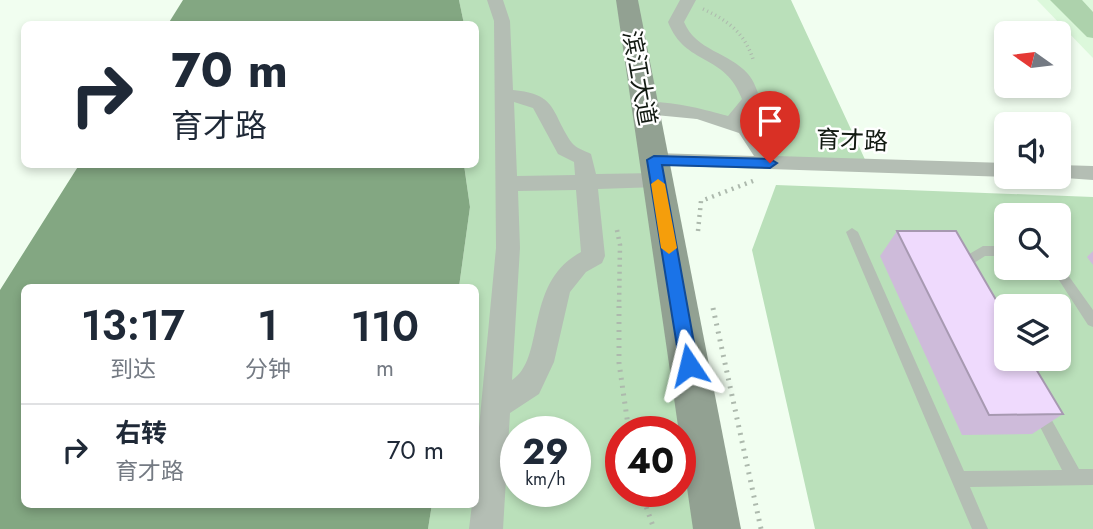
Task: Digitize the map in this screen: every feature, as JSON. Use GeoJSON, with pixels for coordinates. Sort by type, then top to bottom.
{"type":"FeatureCollection","features":[{"type":"Feature","properties":{"kind":"street"},"geometry":{"type":"LineString","coordinates":[[486,529],[508,248],[502,21],[495,0]]}},
{"type":"Feature","properties":{"kind":"street","name":"滨江大道"},"geometry":{"type":"LineString","coordinates":[[627,0],[717,529]]}},
{"type":"Feature","properties":{"kind":"street"},"geometry":{"type":"LineString","coordinates":[[688,1],[676,22],[679,34],[693,47],[729,67],[744,82],[751,99],[744,112],[732,124]]}},
{"type":"Feature","properties":{"kind":"street"},"geometry":{"type":"LineString","coordinates":[[496,406],[529,385],[540,362],[558,288],[577,265],[593,256],[597,181],[584,159],[565,149],[540,104],[525,97],[504,96]]}},
{"type":"Feature","properties":{"kind":"street"},"geometry":{"type":"LineString","coordinates":[[645,108],[699,113],[746,129],[765,171]]}},
{"type":"Feature","properties":{"kind":"street","name":"育才路"},"geometry":{"type":"LineString","coordinates":[[506,184],[597,181],[656,170],[994,176]]}},
{"type":"Feature","properties":{"kind":"street"},"geometry":{"type":"LineString","coordinates":[[1071,176],[1093,173]]}},
{"type":"Feature","properties":{"kind":"lane"},"geometry":{"type":"LineString","coordinates":[[852,232],[980,529]]}},
{"type":"Feature","properties":{"kind":"lane"},"geometry":{"type":"LineString","coordinates":[[971,286],[965,275],[968,260],[983,251],[994,251]]}},
{"type":"Feature","properties":{"kind":"lane"},"geometry":{"type":"LineString","coordinates":[[1065,280],[1093,321]]}},
{"type":"Feature","properties":{"kind":"lane"},"geometry":{"type":"LineString","coordinates":[[1030,394],[1075,477]]}},
{"type":"Feature","properties":{"kind":"lane"},"geometry":{"type":"LineString","coordinates":[[959,479],[1093,477]]}},
{"type":"Feature","properties":{"kind":"path"},"geometry":{"type":"LineString","coordinates":[[688,1],[724,19],[748,40],[754,62],[744,82]]}},
{"type":"Feature","properties":{"kind":"path"},"geometry":{"type":"LineString","coordinates":[[697,234],[701,201],[765,171]]}},
{"type":"Feature","properties":{"kind":"path"},"geometry":{"type":"LineString","coordinates":[[597,181],[620,245],[619,363],[627,416]]}},
{"type":"Feature","properties":{"kind":"path"},"geometry":{"type":"LineString","coordinates":[[712,301],[761,529]]}},
{"type":"Feature","properties":{"kind":"path"},"geometry":{"type":"LineString","coordinates":[[646,507],[654,529]]}},
{"type":"Feature","properties":{"kind":"shaded area"},"geometry":{"type":"Polygon","coordinates":[[[183,0],[459,0],[463,21],[170,21],[183,0]]]}},
{"type":"Feature","properties":{"kind":"shaded area"},"geometry":{"type":"Polygon","coordinates":[[[459,0],[791,0],[868,166],[770,163],[746,129],[646,108],[729,529],[428,529],[431,508],[479,508],[479,284],[459,284],[470,207],[464,168],[479,168],[479,21],[463,21],[459,0]]]}},
{"type":"Feature","properties":{"kind":"shaded area"},"geometry":{"type":"Polygon","coordinates":[[[1037,0],[1093,0],[1093,58],[1071,35],[1071,21],[1057,21],[1037,0]]]}},
{"type":"Feature","properties":{"kind":"shaded area"},"geometry":{"type":"Polygon","coordinates":[[[1050,0],[1082,0],[1093,12],[1093,38],[1087,37],[1050,0]]]}},
{"type":"Feature","properties":{"kind":"shaded area"},"geometry":{"type":"Polygon","coordinates":[[[77,168],[464,168],[470,207],[459,284],[21,284],[21,508],[431,508],[428,529],[0,529],[0,290],[77,168]]]}},
{"type":"Feature","properties":{"kind":"shaded area"},"geometry":{"type":"Polygon","coordinates":[[[776,185],[1093,197],[1093,529],[815,529],[752,250],[776,185]]]}},
{"type":"Feature","properties":{"kind":"building"},"geometry":{"type":"Polygon","coordinates":[[[897,231],[956,231],[994,296],[994,371],[1037,371],[1063,414],[989,415],[897,231]]]}},
{"type":"Feature","properties":{"kind":"slow traffic"},"geometry":{"type":"LineString","coordinates":[[658,184],[669,248]]}},
{"type":"Feature","properties":{"kind":"route"},"geometry":{"type":"LineString","coordinates":[[689,365],[654,160],[770,163]]}}]}
